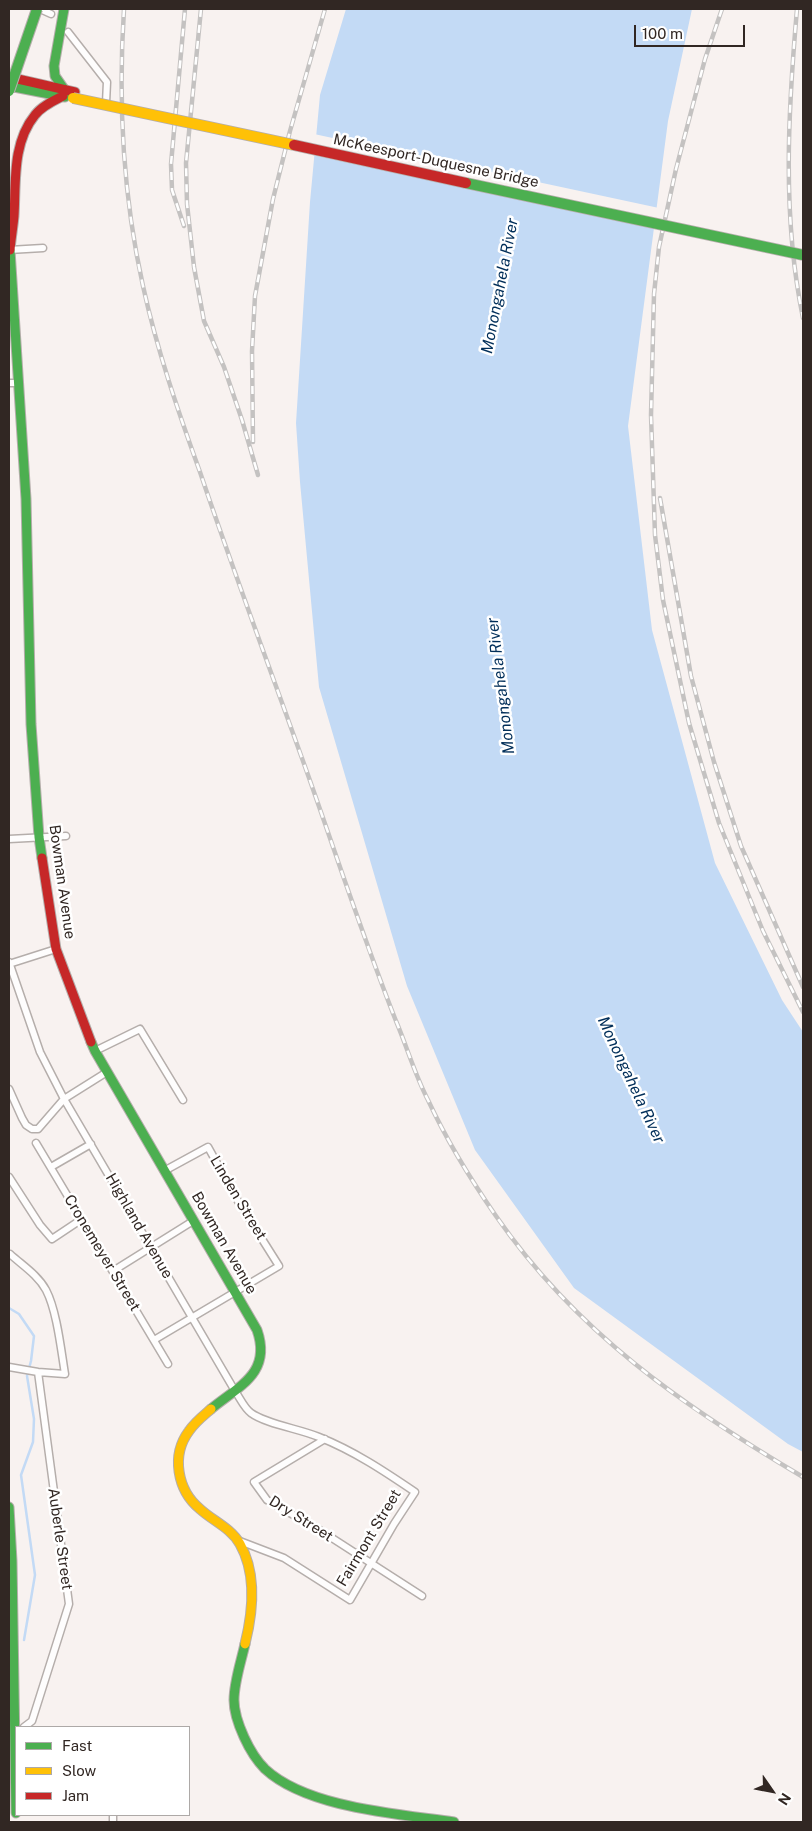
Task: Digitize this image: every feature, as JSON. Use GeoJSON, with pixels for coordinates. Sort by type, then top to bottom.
{"type":"FeatureCollection","features":[{"type":"Feature","properties":{"kind":"main road"},"geometry":{"type":"LineString","coordinates":[[9,92],[39,9]]}},
{"type":"Feature","properties":{"kind":"main road"},"geometry":{"type":"LineString","coordinates":[[64,9],[54,66],[58,84],[69,94]]}},
{"type":"Feature","properties":{"kind":"main road"},"geometry":{"type":"LineString","coordinates":[[9,69],[31,86]]}},
{"type":"Feature","properties":{"kind":"main road"},"geometry":{"type":"LineString","coordinates":[[9,77],[31,86],[69,94]]}},
{"type":"Feature","properties":{"kind":"main road"},"geometry":{"type":"LineString","coordinates":[[9,86],[31,86]]}},
{"type":"Feature","properties":{"kind":"main road"},"geometry":{"type":"LineString","coordinates":[[9,92],[31,86]]}},
{"type":"Feature","properties":{"kind":"main road","name":"Bowman Avenue"},"geometry":{"type":"LineString","coordinates":[[69,94],[46,105],[27,128],[19,150],[14,178],[14,214],[9,248],[13,383],[26,499],[32,724],[39,837],[56,949],[95,1051],[257,1330],[262,1348],[258,1368],[235,1391],[198,1419],[186,1435],[178,1463],[180,1481],[187,1496],[198,1509],[223,1526],[238,1540]]}},
{"type":"Feature","properties":{"kind":"main road","name":"McKeesport-Duquesne Bridge"},"geometry":{"type":"LineString","coordinates":[[69,94],[803,248]]}},
{"type":"Feature","properties":{"kind":"main road","name":"McKeesport-Duquesne Bridge"},"geometry":{"type":"LineString","coordinates":[[69,94],[803,255]]}},
{"type":"Feature","properties":{"kind":"main road"},"geometry":{"type":"LineString","coordinates":[[9,1507],[18,1726]]}},
{"type":"Feature","properties":{"kind":"main road"},"geometry":{"type":"LineString","coordinates":[[238,1540],[248,1566],[252,1611],[247,1641],[234,1691],[235,1712],[241,1732],[258,1761],[284,1783],[303,1792],[407,1819],[454,1822]]}},
{"type":"Feature","properties":{"kind":"main road"},"geometry":{"type":"LineString","coordinates":[[15,1753],[12,1775],[15,1804]]}},
{"type":"Feature","properties":{"kind":"street"},"geometry":{"type":"LineString","coordinates":[[39,9],[51,14]]}},
{"type":"Feature","properties":{"kind":"street"},"geometry":{"type":"LineString","coordinates":[[68,32],[106,82],[106,103]]}},
{"type":"Feature","properties":{"kind":"street"},"geometry":{"type":"LineString","coordinates":[[9,248],[43,248]]}},
{"type":"Feature","properties":{"kind":"street"},"geometry":{"type":"LineString","coordinates":[[9,839],[66,836]]}},
{"type":"Feature","properties":{"kind":"street"},"geometry":{"type":"LineString","coordinates":[[9,963],[56,949]]}},
{"type":"Feature","properties":{"kind":"street","name":"Highland Avenue"},"geometry":{"type":"LineString","coordinates":[[9,963],[40,1052],[64,1099],[152,1246],[235,1391],[250,1412],[325,1439],[380,1467],[415,1492]]}},
{"type":"Feature","properties":{"kind":"street"},"geometry":{"type":"LineString","coordinates":[[95,1051],[140,1029],[183,1100]]}},
{"type":"Feature","properties":{"kind":"street"},"geometry":{"type":"LineString","coordinates":[[9,1090],[22,1118],[32,1129],[38,1129],[64,1099],[107,1072]]}},
{"type":"Feature","properties":{"kind":"street","name":"Cronemeyer Street"},"geometry":{"type":"LineString","coordinates":[[36,1142],[168,1364]]}},
{"type":"Feature","properties":{"kind":"street"},"geometry":{"type":"LineString","coordinates":[[51,1167],[91,1144]]}},
{"type":"Feature","properties":{"kind":"street","name":"Linden Street"},"geometry":{"type":"LineString","coordinates":[[164,1171],[208,1147],[238,1201],[279,1266],[234,1291]]}},
{"type":"Feature","properties":{"kind":"street"},"geometry":{"type":"LineString","coordinates":[[9,1177],[40,1225],[52,1239],[82,1219]]}},
{"type":"Feature","properties":{"kind":"street"},"geometry":{"type":"LineString","coordinates":[[113,1271],[193,1221]]}},
{"type":"Feature","properties":{"kind":"street"},"geometry":{"type":"LineString","coordinates":[[9,1366],[36,1372],[65,1374],[57,1325],[46,1290],[36,1276],[10,1254]]}},
{"type":"Feature","properties":{"kind":"street"},"geometry":{"type":"LineString","coordinates":[[154,1340],[234,1291]]}},
{"type":"Feature","properties":{"kind":"street","name":"Auberle Street"},"geometry":{"type":"LineString","coordinates":[[24,1726],[32,1720],[69,1604],[36,1372]]}},
{"type":"Feature","properties":{"kind":"street","name":"Dry Street"},"geometry":{"type":"LineString","coordinates":[[325,1439],[254,1482],[267,1500],[318,1529],[372,1564]]}},
{"type":"Feature","properties":{"kind":"street","name":"Fairmont Street"},"geometry":{"type":"LineString","coordinates":[[238,1540],[284,1558],[350,1600],[415,1492]]}},
{"type":"Feature","properties":{"kind":"street"},"geometry":{"type":"LineString","coordinates":[[372,1564],[422,1596]]}},
{"type":"Feature","properties":{"kind":"water","name":"Monongahela River"},"geometry":{"type":"Polygon","coordinates":[[[346,9],[692,9],[668,121],[628,426],[652,630],[715,863],[782,1000],[803,1032],[803,1452],[788,1444],[574,1288],[475,1150],[407,986],[319,687],[296,423],[310,202],[320,95],[346,9]]]}},
{"type":"Feature","properties":{"kind":"pier"},"geometry":{"type":"Polygon","coordinates":[[[314,134],[659,208],[656,228],[312,155],[314,134]]]}},
{"type":"Feature","properties":{"kind":"waterway"},"geometry":{"type":"LineString","coordinates":[[9,1308],[19,1314],[34,1336],[27,1376],[34,1419],[33,1442],[21,1475],[35,1575],[24,1640]]}},
{"type":"Feature","properties":{"kind":"railway"},"geometry":{"type":"LineString","coordinates":[[124,9],[122,113],[127,183],[136,252],[161,357],[226,548],[373,960],[423,1090],[451,1145],[496,1216],[528,1258],[561,1296],[635,1364],[674,1394],[716,1423],[803,1477]]}},
{"type":"Feature","properties":{"kind":"railway"},"geometry":{"type":"LineString","coordinates":[[184,226],[172,190],[171,164],[185,9]]}},
{"type":"Feature","properties":{"kind":"railway"},"geometry":{"type":"LineString","coordinates":[[201,9],[186,163],[187,204],[194,267],[204,321],[224,367],[258,475]]}},
{"type":"Feature","properties":{"kind":"railway"},"geometry":{"type":"LineString","coordinates":[[253,442],[252,351],[255,296],[273,199],[290,131],[325,9]]}},
{"type":"Feature","properties":{"kind":"railway"},"geometry":{"type":"LineString","coordinates":[[722,9],[705,59],[676,169],[659,247],[654,294],[651,415],[655,535],[663,600],[689,723],[719,823],[763,931],[803,1012]]}},
{"type":"Feature","properties":{"kind":"railway"},"geometry":{"type":"LineString","coordinates":[[797,9],[789,125],[789,164],[792,242],[803,318]]}},
{"type":"Feature","properties":{"kind":"railway"},"geometry":{"type":"LineString","coordinates":[[660,498],[691,676],[714,762],[741,846],[803,987]]}},
{"type":"Feature","properties":{"kind":"traffic: fast"},"geometry":{"type":"LineString","coordinates":[[9,91],[37,9]]}},
{"type":"Feature","properties":{"kind":"traffic: fast"},"geometry":{"type":"LineString","coordinates":[[64,9],[54,66],[55,76],[64,89]]}},
{"type":"Feature","properties":{"kind":"traffic: fast"},"geometry":{"type":"LineString","coordinates":[[9,86],[65,97]]}},
{"type":"Feature","properties":{"kind":"traffic: fast"},"geometry":{"type":"LineString","coordinates":[[466,183],[803,255]]}},
{"type":"Feature","properties":{"kind":"traffic: fast"},"geometry":{"type":"LineString","coordinates":[[10,250],[26,499],[31,724],[42,858]]}},
{"type":"Feature","properties":{"kind":"traffic: fast"},"geometry":{"type":"LineString","coordinates":[[91,1042],[257,1330],[260,1357],[256,1368],[242,1385],[211,1409]]}},
{"type":"Feature","properties":{"kind":"traffic: fast"},"geometry":{"type":"LineString","coordinates":[[9,1507],[12,1561],[15,1750]]}},
{"type":"Feature","properties":{"kind":"traffic: fast"},"geometry":{"type":"LineString","coordinates":[[245,1644],[235,1686],[235,1710],[246,1741],[265,1769],[283,1782],[305,1793],[329,1801],[381,1812],[454,1822]]}},
{"type":"Feature","properties":{"kind":"traffic: slow"},"geometry":{"type":"LineString","coordinates":[[73,98],[294,145]]}},
{"type":"Feature","properties":{"kind":"traffic: slow"},"geometry":{"type":"LineString","coordinates":[[211,1409],[199,1419],[183,1440],[180,1451],[179,1472],[186,1492],[192,1501],[232,1533],[240,1544],[245,1556],[249,1568],[252,1593],[250,1619],[245,1644]]}},
{"type":"Feature","properties":{"kind":"traffic: jam"},"geometry":{"type":"LineString","coordinates":[[9,77],[75,92]]}},
{"type":"Feature","properties":{"kind":"traffic: jam"},"geometry":{"type":"LineString","coordinates":[[10,250],[14,216],[15,177],[22,138],[35,115],[48,104],[63,96]]}},
{"type":"Feature","properties":{"kind":"traffic: jam"},"geometry":{"type":"LineString","coordinates":[[294,145],[466,183]]}},
{"type":"Feature","properties":{"kind":"traffic: jam"},"geometry":{"type":"LineString","coordinates":[[42,858],[56,949],[91,1042]]}}]}
